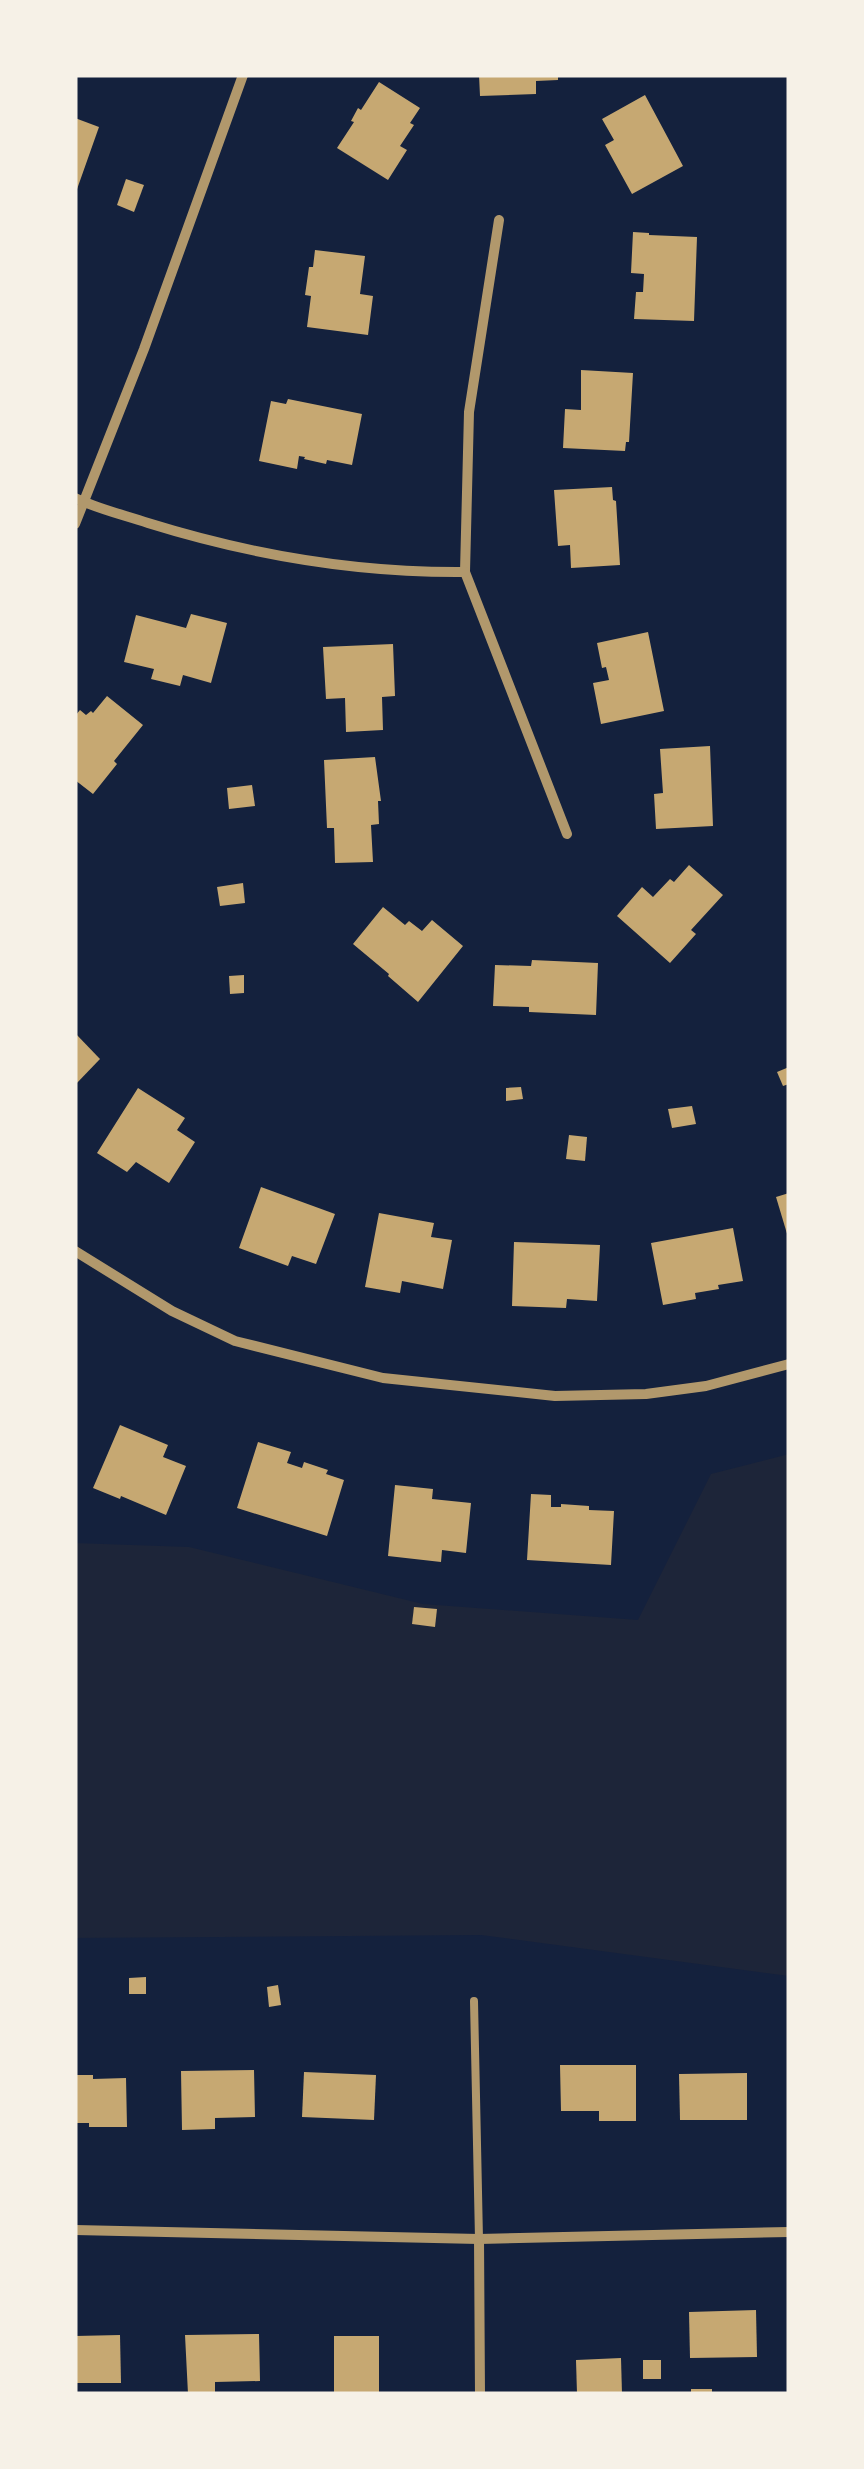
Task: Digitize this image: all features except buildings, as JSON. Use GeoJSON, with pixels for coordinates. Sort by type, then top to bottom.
{"type":"FeatureCollection","features":[{"type":"Feature","properties":{"kind":"street"},"geometry":{"type":"LineString","coordinates":[[75,524],[80,500],[144,349],[244,75]]}},
{"type":"Feature","properties":{"kind":"street"},"geometry":{"type":"LineString","coordinates":[[499,220],[469,412],[465,572],[567,834]]}},
{"type":"Feature","properties":{"kind":"street"},"geometry":{"type":"LineString","coordinates":[[80,500],[194,536],[271,555],[366,568],[465,572]]}},
{"type":"Feature","properties":{"kind":"street"},"geometry":{"type":"LineString","coordinates":[[75,1251],[172,1311],[235,1341],[383,1378],[555,1396],[646,1394],[706,1386],[789,1364]]}},
{"type":"Feature","properties":{"kind":"street"},"geometry":{"type":"LineString","coordinates":[[75,2230],[479,2239],[789,2232]]}},
{"type":"Feature","properties":{"kind":"street"},"geometry":{"type":"LineString","coordinates":[[479,2239],[480,2394]]}},
{"type":"Feature","properties":{"kind":"lane"},"geometry":{"type":"LineString","coordinates":[[474,2001],[479,2239]]}},
{"type":"Feature","properties":{"kind":"shaded area"},"geometry":{"type":"Polygon","coordinates":[[[789,1454],[789,1976],[481,1935],[75,1938],[75,1543],[189,1547],[423,1604],[638,1620],[711,1474],[789,1454]]]}}]}
